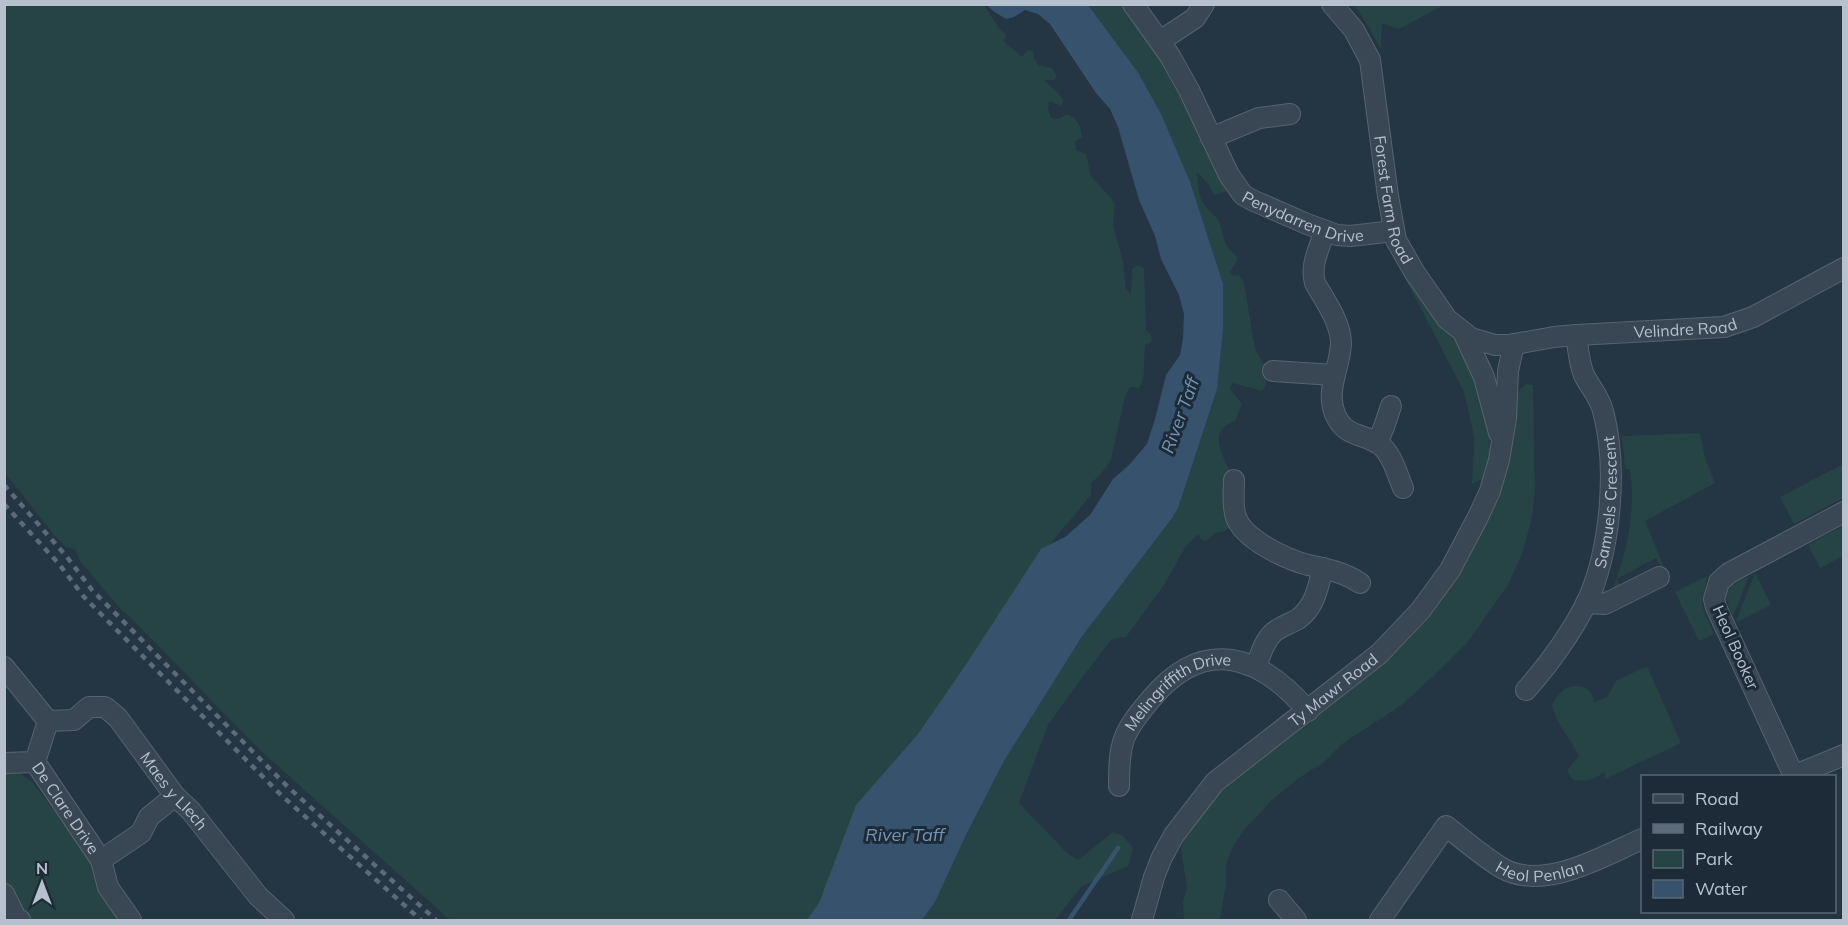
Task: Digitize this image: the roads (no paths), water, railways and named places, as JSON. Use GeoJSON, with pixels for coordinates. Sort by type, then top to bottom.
{"type":"FeatureCollection","features":[{"type":"Feature","properties":{"kind":"street","name":"Penydarren Drive"},"geometry":{"type":"LineString","coordinates":[[1133,4],[1160,41],[1189,90],[1229,175],[1244,195],[1325,231],[1350,236],[1394,231]]}},
{"type":"Feature","properties":{"kind":"street"},"geometry":{"type":"LineString","coordinates":[[1160,41],[1195,18],[1204,4]]}},
{"type":"Feature","properties":{"kind":"street","name":"Forest Farm Road"},"geometry":{"type":"LineString","coordinates":[[1332,4],[1354,30],[1370,60],[1394,231],[1401,249],[1447,319],[1471,338],[1502,346],[1514,344]]}},
{"type":"Feature","properties":{"kind":"street"},"geometry":{"type":"LineString","coordinates":[[1211,138],[1259,118],[1290,114]]}},
{"type":"Feature","properties":{"kind":"street"},"geometry":{"type":"LineString","coordinates":[[1325,231],[1314,263],[1313,277],[1340,331],[1341,348],[1332,395],[1335,415],[1346,429],[1377,443],[1386,451],[1403,488]]}},
{"type":"Feature","properties":{"kind":"street","name":"Velindre Road"},"geometry":{"type":"LineString","coordinates":[[1514,344],[1576,335],[1724,327],[1753,317],[1844,268]]}},
{"type":"Feature","properties":{"kind":"street"},"geometry":{"type":"LineString","coordinates":[[1463,332],[1484,377],[1503,444]]}},
{"type":"Feature","properties":{"kind":"street","name":"Samuels Crescent"},"geometry":{"type":"LineString","coordinates":[[1526,690],[1548,665],[1586,603],[1604,547],[1610,506],[1611,475],[1603,410],[1600,400],[1582,370],[1576,335]]}},
{"type":"Feature","properties":{"kind":"street","name":"Ty Mawr Road"},"geometry":{"type":"LineString","coordinates":[[1142,921],[1162,857],[1174,835],[1215,782],[1379,654],[1420,611],[1450,570],[1490,491],[1503,444],[1507,378],[1514,344]]}},
{"type":"Feature","properties":{"kind":"street"},"geometry":{"type":"LineString","coordinates":[[1273,371],[1334,375]]}},
{"type":"Feature","properties":{"kind":"street"},"geometry":{"type":"LineString","coordinates":[[1377,443],[1391,406]]}},
{"type":"Feature","properties":{"kind":"street"},"geometry":{"type":"LineString","coordinates":[[1234,480],[1236,516],[1244,529],[1272,551],[1290,559],[1341,572],[1360,583]]}},
{"type":"Feature","properties":{"kind":"street","name":"Heol Booker"},"geometry":{"type":"LineString","coordinates":[[1793,775],[1728,635],[1714,599],[1719,582],[1729,573],[1844,512]]}},
{"type":"Feature","properties":{"kind":"street"},"geometry":{"type":"LineString","coordinates":[[1256,667],[1271,634],[1298,619],[1311,606],[1323,568]]}},
{"type":"Feature","properties":{"kind":"street"},"geometry":{"type":"LineString","coordinates":[[1586,603],[1605,604],[1659,577]]}},
{"type":"Feature","properties":{"kind":"street","name":"Melingriffith Drive"},"geometry":{"type":"LineString","coordinates":[[1119,786],[1120,748],[1129,726],[1170,678],[1197,663],[1227,659],[1256,667],[1280,682],[1308,711]]}},
{"type":"Feature","properties":{"kind":"street"},"geometry":{"type":"LineString","coordinates":[[4,667],[48,721]]}},
{"type":"Feature","properties":{"kind":"street","name":"Maes y Llech"},"geometry":{"type":"LineString","coordinates":[[48,721],[74,720],[89,707],[105,707],[118,718],[175,796],[191,811],[258,896],[284,921]]}},
{"type":"Feature","properties":{"kind":"street","name":"De Clare Drive"},"geometry":{"type":"LineString","coordinates":[[48,721],[35,762],[101,860],[108,887],[131,921]]}},
{"type":"Feature","properties":{"kind":"street"},"geometry":{"type":"LineString","coordinates":[[1795,775],[1844,755]]}},
{"type":"Feature","properties":{"kind":"street"},"geometry":{"type":"LineString","coordinates":[[4,763],[35,762]]}},
{"type":"Feature","properties":{"kind":"street"},"geometry":{"type":"LineString","coordinates":[[101,860],[141,833],[149,817],[175,796]]}},
{"type":"Feature","properties":{"kind":"street","name":"Heol Penlan"},"geometry":{"type":"LineString","coordinates":[[1380,921],[1446,826],[1502,868],[1515,874],[1532,877],[1561,873],[1641,839]]}},
{"type":"Feature","properties":{"kind":"street"},"geometry":{"type":"LineString","coordinates":[[4,894],[16,920]]}},
{"type":"Feature","properties":{"kind":"street"},"geometry":{"type":"LineString","coordinates":[[1279,900],[1296,921]]}},
{"type":"Feature","properties":{"kind":"water","name":"River Taff"},"geometry":{"type":"Polygon","coordinates":[[[987,5],[1088,5],[1139,74],[1162,116],[1190,182],[1223,284],[1223,329],[1217,389],[1178,508],[1083,635],[1004,761],[935,902],[922,920],[807,920],[819,903],[856,805],[918,734],[1041,549],[1065,537],[1090,515],[1113,479],[1147,444],[1166,375],[1180,355],[1184,314],[1179,295],[1161,259],[1155,236],[1139,200],[1118,127],[1110,109],[1096,93],[1050,24],[1038,14],[1025,10],[1006,19],[987,5]]]}},
{"type":"Feature","properties":{"kind":"waterway"},"geometry":{"type":"LineString","coordinates":[[1069,920],[1118,848]]}},
{"type":"Feature","properties":{"kind":"railway"},"geometry":{"type":"LineString","coordinates":[[4,485],[67,557],[92,590],[288,787],[436,920]]}},
{"type":"Feature","properties":{"kind":"railway"},"geometry":{"type":"LineString","coordinates":[[4,504],[59,564],[84,597],[281,795],[421,920]]}}]}
